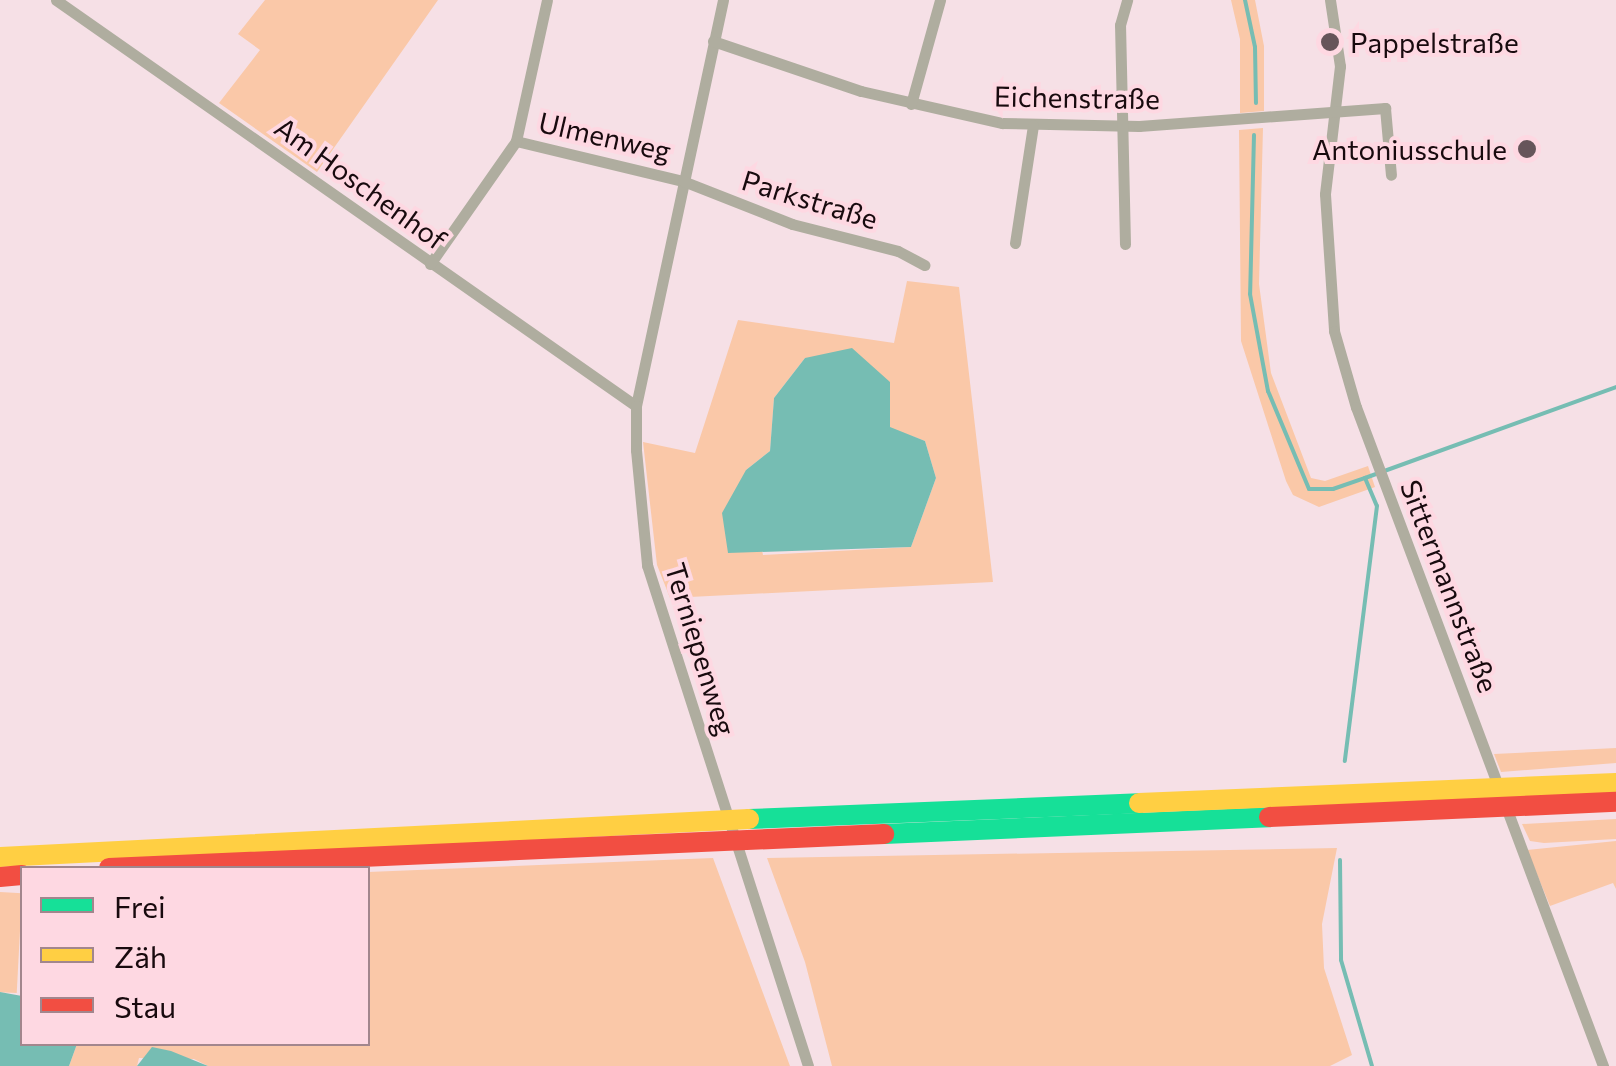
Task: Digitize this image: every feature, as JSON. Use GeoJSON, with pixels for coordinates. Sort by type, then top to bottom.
{"type":"FeatureCollection","features":[{"type":"Feature","properties":{"kind":"highway"},"geometry":{"type":"LineString","coordinates":[[150,866],[1491,801],[1616,782]]}},
{"type":"Feature","properties":{"kind":"highway"},"geometry":{"type":"LineString","coordinates":[[1516,799],[1616,802]]}},
{"type":"Feature","properties":{"kind":"highway"},"geometry":{"type":"LineString","coordinates":[[0,857],[294,838],[1491,801]]}},
{"type":"Feature","properties":{"kind":"street","name":"Am Hoschenhof"},"geometry":{"type":"LineString","coordinates":[[56,0],[636,406]]}},
{"type":"Feature","properties":{"kind":"street"},"geometry":{"type":"LineString","coordinates":[[430,264],[516,141],[547,0]]}},
{"type":"Feature","properties":{"kind":"street","name":"Terniepenweg"},"geometry":{"type":"LineString","coordinates":[[722,0],[636,406],[647,565],[808,1066]]}},
{"type":"Feature","properties":{"kind":"street"},"geometry":{"type":"LineString","coordinates":[[911,104],[940,0]]}},
{"type":"Feature","properties":{"kind":"street"},"geometry":{"type":"LineString","coordinates":[[1125,244],[1120,25],[1127,0]]}},
{"type":"Feature","properties":{"kind":"street","name":"Sittermannstraße"},"geometry":{"type":"LineString","coordinates":[[1330,0],[1340,66],[1339,93],[1330,109],[1326,210],[1331,309],[1381,474],[1603,1066]]}},
{"type":"Feature","properties":{"kind":"street","name":"Eichenstraße"},"geometry":{"type":"LineString","coordinates":[[713,41],[911,104],[1033,125],[1122,126],[1330,109]]}},
{"type":"Feature","properties":{"kind":"street"},"geometry":{"type":"LineString","coordinates":[[1330,109],[1385,108],[1391,175]]}},
{"type":"Feature","properties":{"kind":"street"},"geometry":{"type":"LineString","coordinates":[[1015,243],[1033,125]]}},
{"type":"Feature","properties":{"kind":"street","name":"Ulmenweg"},"geometry":{"type":"LineString","coordinates":[[516,141],[683,181]]}},
{"type":"Feature","properties":{"kind":"street","name":"Parkstraße"},"geometry":{"type":"LineString","coordinates":[[683,181],[924,264]]}},
{"type":"Feature","properties":{"kind":"shaded area"},"geometry":{"type":"Polygon","coordinates":[[[265,0],[438,0],[317,172],[219,103],[260,50],[238,34],[265,0]]]}},
{"type":"Feature","properties":{"kind":"shaded area"},"geometry":{"type":"Polygon","coordinates":[[[1231,0],[1255,0],[1264,46],[1264,111],[1240,113],[1240,39],[1231,0]]]}},
{"type":"Feature","properties":{"kind":"shaded area"},"geometry":{"type":"Polygon","coordinates":[[[1263,128],[1259,284],[1271,373],[1311,478],[1325,481],[1368,466],[1375,487],[1319,507],[1293,495],[1286,481],[1241,341],[1239,130],[1263,128]]]}},
{"type":"Feature","properties":{"kind":"shaded area"},"geometry":{"type":"Polygon","coordinates":[[[907,281],[959,287],[993,582],[670,598],[657,565],[643,442],[695,453],[738,320],[894,343],[907,281]],[[805,358],[774,398],[770,451],[746,470],[763,555],[911,547],[936,478],[925,441],[890,428],[805,358]]]}},
{"type":"Feature","properties":{"kind":"shaded area"},"geometry":{"type":"Polygon","coordinates":[[[852,348],[890,382],[890,427],[925,441],[936,478],[911,547],[728,553],[722,513],[746,470],[770,451],[774,398],[805,358],[852,348]]]}},
{"type":"Feature","properties":{"kind":"shaded area"},"geometry":{"type":"Polygon","coordinates":[[[1616,748],[1616,763],[1501,772],[1494,754],[1616,748]]]}},
{"type":"Feature","properties":{"kind":"shaded area"},"geometry":{"type":"Polygon","coordinates":[[[1616,819],[1616,839],[1544,843],[1530,841],[1522,824],[1616,819]]]}},
{"type":"Feature","properties":{"kind":"shaded area"},"geometry":{"type":"Polygon","coordinates":[[[1616,841],[1616,889],[1613,883],[1550,906],[1527,850],[1616,841]]]}},
{"type":"Feature","properties":{"kind":"shaded area"},"geometry":{"type":"Polygon","coordinates":[[[1337,848],[1322,924],[1324,968],[1352,1055],[1330,1066],[832,1066],[805,962],[767,858],[1337,848]]]}},
{"type":"Feature","properties":{"kind":"shaded area"},"geometry":{"type":"Polygon","coordinates":[[[713,858],[790,1066],[208,1066],[194,1059],[139,1058],[137,1066],[69,1066],[76,1046],[370,1046],[370,872],[713,858]]]}},
{"type":"Feature","properties":{"kind":"shaded area"},"geometry":{"type":"Polygon","coordinates":[[[0,892],[20,893],[17,993],[0,992],[0,892]]]}},
{"type":"Feature","properties":{"kind":"shaded area"},"geometry":{"type":"Polygon","coordinates":[[[0,992],[20,996],[20,1046],[76,1046],[69,1066],[0,1066],[0,992]]]}},
{"type":"Feature","properties":{"kind":"shaded area"},"geometry":{"type":"Polygon","coordinates":[[[152,1047],[171,1051],[208,1066],[137,1066],[152,1047]]]}},
{"type":"Feature","properties":{"kind":"waterway"},"geometry":{"type":"LineString","coordinates":[[1245,0],[1255,47],[1256,103]]}},
{"type":"Feature","properties":{"kind":"waterway"},"geometry":{"type":"LineString","coordinates":[[1254,135],[1250,294],[1268,391],[1309,489],[1333,489],[1365,478],[1377,506],[1345,761]]}},
{"type":"Feature","properties":{"kind":"waterway"},"geometry":{"type":"LineString","coordinates":[[1365,478],[1616,387]]}},
{"type":"Feature","properties":{"kind":"waterway"},"geometry":{"type":"LineString","coordinates":[[1340,860],[1341,960],[1372,1066]]}},
{"type":"Feature","properties":{"kind":"traffic: fast"},"geometry":{"type":"LineString","coordinates":[[749,819],[1139,803]]}},
{"type":"Feature","properties":{"kind":"traffic: fast"},"geometry":{"type":"LineString","coordinates":[[884,834],[1269,817]]}},
{"type":"Feature","properties":{"kind":"traffic: slow"},"geometry":{"type":"LineString","coordinates":[[1139,803],[1616,783]]}},
{"type":"Feature","properties":{"kind":"traffic: slow"},"geometry":{"type":"LineString","coordinates":[[0,857],[749,819]]}},
{"type":"Feature","properties":{"kind":"traffic: jam"},"geometry":{"type":"LineString","coordinates":[[1269,817],[1616,802]]}},
{"type":"Feature","properties":{"kind":"traffic: jam"},"geometry":{"type":"LineString","coordinates":[[155,866],[884,834]]}},
{"type":"Feature","properties":{"kind":"traffic: jam"},"geometry":{"type":"LineString","coordinates":[[0,877],[20,875]]}},
{"type":"Feature","properties":{"kind":"place","name":"Pappelstraße"},"geometry":{"type":"Point","coordinates":[1330,42]}},
{"type":"Feature","properties":{"kind":"place","name":"Antoniusschule"},"geometry":{"type":"Point","coordinates":[1527,149]}}]}
